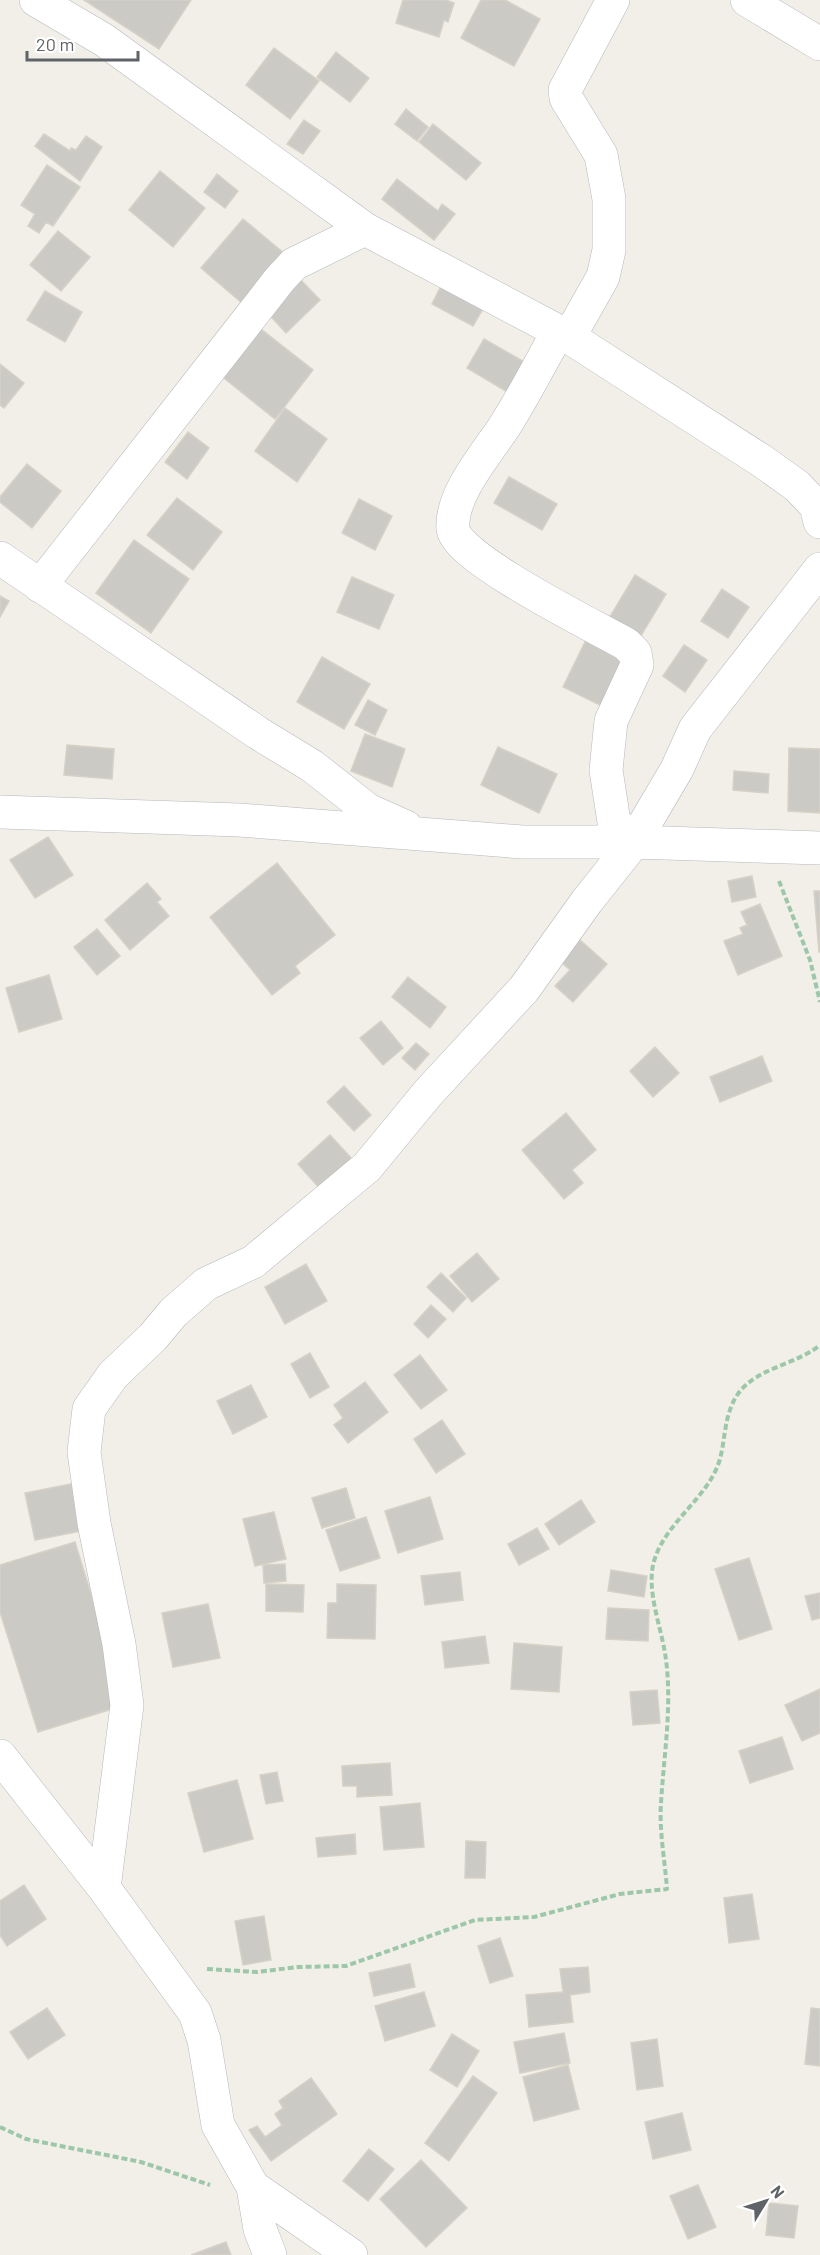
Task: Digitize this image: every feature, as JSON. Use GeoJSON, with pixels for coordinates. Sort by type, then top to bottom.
{"type":"FeatureCollection","features":[{"type":"Feature","properties":{"kind":"street"},"geometry":{"type":"LineString","coordinates":[[36,0],[104,40],[365,229],[563,335],[797,486],[816,506],[820,522]]}},
{"type":"Feature","properties":{"kind":"street"},"geometry":{"type":"LineString","coordinates":[[613,0],[565,90],[566,98],[601,155],[609,199],[609,250],[603,278],[563,335],[459,498],[453,530],[459,540],[496,572],[626,644],[635,653],[637,664],[611,721],[606,770],[614,822],[634,842]]}},
{"type":"Feature","properties":{"kind":"street"},"geometry":{"type":"LineString","coordinates":[[747,0],[820,44]]}},
{"type":"Feature","properties":{"kind":"street"},"geometry":{"type":"LineString","coordinates":[[40,586],[280,279],[294,264],[365,229]]}},
{"type":"Feature","properties":{"kind":"street"},"geometry":{"type":"LineString","coordinates":[[0,558],[258,734],[312,766],[368,810],[427,836]]}},
{"type":"Feature","properties":{"kind":"street"},"geometry":{"type":"LineString","coordinates":[[104,1888],[128,1705],[94,1523],[84,1452],[89,1409],[113,1375],[153,1337],[173,1313],[206,1284],[253,1262],[367,1167],[428,1094],[525,989],[587,901],[634,842],[677,769],[695,729],[820,569]]}},
{"type":"Feature","properties":{"kind":"street"},"geometry":{"type":"LineString","coordinates":[[0,812],[239,820],[522,842],[634,842],[820,849]]}},
{"type":"Feature","properties":{"kind":"street"},"geometry":{"type":"LineString","coordinates":[[0,1756],[104,1888],[195,2013],[204,2040],[218,2125],[253,2187],[260,2229],[270,2255]]}},
{"type":"Feature","properties":{"kind":"street"},"geometry":{"type":"LineString","coordinates":[[253,2187],[351,2255]]}},
{"type":"Feature","properties":{"kind":"path"},"geometry":{"type":"LineString","coordinates":[[775,848],[776,874],[810,960],[820,1002]]}},
{"type":"Feature","properties":{"kind":"path"},"geometry":{"type":"LineString","coordinates":[[157,1963],[257,1972],[298,1967],[346,1966],[475,1920],[534,1917],[620,1894],[667,1889],[660,1804],[665,1772],[667,1705],[665,1654],[656,1615],[652,1574],[656,1558],[670,1531],[711,1478],[720,1459],[723,1435],[730,1410],[741,1390],[757,1378],[820,1345]]}},
{"type":"Feature","properties":{"kind":"path"},"geometry":{"type":"LineString","coordinates":[[0,2127],[26,2139],[141,2162],[229,2192],[253,2187]]}},
{"type":"Feature","properties":{"kind":"building"},"geometry":{"type":"Polygon","coordinates":[[[84,0],[191,0],[159,49],[84,0]]]}},
{"type":"Feature","properties":{"kind":"building"},"geometry":{"type":"Polygon","coordinates":[[[403,0],[446,0],[454,3],[448,22],[444,20],[439,37],[396,23],[403,0]]]}},
{"type":"Feature","properties":{"kind":"building"},"geometry":{"type":"Polygon","coordinates":[[[481,0],[505,0],[540,19],[514,66],[461,38],[481,0]]]}},
{"type":"Feature","properties":{"kind":"building"},"geometry":{"type":"Polygon","coordinates":[[[274,48],[319,81],[290,119],[246,85],[274,48]]]}},
{"type":"Feature","properties":{"kind":"building"},"geometry":{"type":"Polygon","coordinates":[[[336,52],[369,78],[350,102],[317,77],[336,52]]]}},
{"type":"Feature","properties":{"kind":"building"},"geometry":{"type":"Polygon","coordinates":[[[406,109],[428,127],[417,141],[395,124],[406,109]]]}},
{"type":"Feature","properties":{"kind":"building"},"geometry":{"type":"Polygon","coordinates":[[[304,120],[320,131],[303,154],[287,144],[304,120]]]}},
{"type":"Feature","properties":{"kind":"building"},"geometry":{"type":"Polygon","coordinates":[[[433,124],[481,163],[466,180],[419,142],[433,124]]]}},
{"type":"Feature","properties":{"kind":"building"},"geometry":{"type":"Polygon","coordinates":[[[44,134],[70,151],[71,148],[76,150],[86,136],[102,147],[80,181],[35,146],[44,134]]]}},
{"type":"Feature","properties":{"kind":"building"},"geometry":{"type":"Polygon","coordinates":[[[47,165],[80,187],[53,226],[46,222],[39,233],[28,226],[35,214],[21,205],[47,165]]]}},
{"type":"Feature","properties":{"kind":"building"},"geometry":{"type":"Polygon","coordinates":[[[160,171],[205,208],[173,247],[129,210],[160,171]]]}},
{"type":"Feature","properties":{"kind":"building"},"geometry":{"type":"Polygon","coordinates":[[[217,174],[238,191],[225,208],[204,192],[217,174]]]}},
{"type":"Feature","properties":{"kind":"building"},"geometry":{"type":"Polygon","coordinates":[[[397,179],[438,211],[442,204],[455,214],[434,240],[382,199],[397,179]]]}},
{"type":"Feature","properties":{"kind":"building"},"geometry":{"type":"Polygon","coordinates":[[[243,219],[291,259],[249,309],[201,268],[243,219]]]}},
{"type":"Feature","properties":{"kind":"building"},"geometry":{"type":"Polygon","coordinates":[[[58,231],[90,257],[61,291],[30,265],[58,231]]]}},
{"type":"Feature","properties":{"kind":"building"},"geometry":{"type":"Polygon","coordinates":[[[298,277],[320,300],[286,333],[264,309],[298,277]]]}},
{"type":"Feature","properties":{"kind":"building"},"geometry":{"type":"Polygon","coordinates":[[[442,284],[484,307],[473,326],[432,304],[442,284]]]}},
{"type":"Feature","properties":{"kind":"building"},"geometry":{"type":"Polygon","coordinates":[[[45,291],[82,312],[65,342],[27,320],[45,291]]]}},
{"type":"Feature","properties":{"kind":"building"},"geometry":{"type":"Polygon","coordinates":[[[253,323],[313,370],[275,419],[215,371],[253,323]]]}},
{"type":"Feature","properties":{"kind":"building"},"geometry":{"type":"Polygon","coordinates":[[[484,339],[526,363],[509,393],[467,368],[484,339]]]}},
{"type":"Feature","properties":{"kind":"building"},"geometry":{"type":"Polygon","coordinates":[[[0,364],[24,383],[4,408],[0,405],[0,364]]]}},
{"type":"Feature","properties":{"kind":"building"},"geometry":{"type":"Polygon","coordinates":[[[285,408],[327,439],[297,482],[255,451],[285,408]]]}},
{"type":"Feature","properties":{"kind":"building"},"geometry":{"type":"Polygon","coordinates":[[[188,432],[209,448],[187,479],[165,462],[188,432]]]}},
{"type":"Feature","properties":{"kind":"building"},"geometry":{"type":"Polygon","coordinates":[[[27,464],[61,491],[32,528],[0,502],[0,497],[27,464]]]}},
{"type":"Feature","properties":{"kind":"building"},"geometry":{"type":"Polygon","coordinates":[[[509,477],[557,504],[542,530],[494,503],[509,477]]]}},
{"type":"Feature","properties":{"kind":"building"},"geometry":{"type":"Polygon","coordinates":[[[177,498],[222,532],[193,570],[147,535],[177,498]]]}},
{"type":"Feature","properties":{"kind":"building"},"geometry":{"type":"Polygon","coordinates":[[[359,499],[392,516],[375,550],[342,533],[359,499]]]}},
{"type":"Feature","properties":{"kind":"building"},"geometry":{"type":"Polygon","coordinates":[[[134,540],[189,579],[151,633],[96,593],[134,540]]]}},
{"type":"Feature","properties":{"kind":"building"},"geometry":{"type":"Polygon","coordinates":[[[635,575],[666,594],[639,639],[608,620],[635,575]]]}},
{"type":"Feature","properties":{"kind":"building"},"geometry":{"type":"Polygon","coordinates":[[[352,577],[394,595],[379,629],[337,612],[352,577]]]}},
{"type":"Feature","properties":{"kind":"building"},"geometry":{"type":"Polygon","coordinates":[[[722,589],[749,607],[728,638],[701,621],[722,589]]]}},
{"type":"Feature","properties":{"kind":"building"},"geometry":{"type":"Polygon","coordinates":[[[0,596],[9,601],[0,617],[0,596]]]}},
{"type":"Feature","properties":{"kind":"building"},"geometry":{"type":"Polygon","coordinates":[[[586,640],[628,660],[606,708],[563,687],[586,640]]]}},
{"type":"Feature","properties":{"kind":"building"},"geometry":{"type":"Polygon","coordinates":[[[684,645],[707,660],[685,692],[663,676],[684,645]]]}},
{"type":"Feature","properties":{"kind":"building"},"geometry":{"type":"Polygon","coordinates":[[[322,657],[370,684],[344,729],[297,702],[322,657]]]}},
{"type":"Feature","properties":{"kind":"building"},"geometry":{"type":"Polygon","coordinates":[[[368,700],[387,710],[375,735],[355,725],[368,700]]]}},
{"type":"Feature","properties":{"kind":"building"},"geometry":{"type":"Polygon","coordinates":[[[365,734],[405,749],[392,787],[351,771],[365,734]]]}},
{"type":"Feature","properties":{"kind":"building"},"geometry":{"type":"Polygon","coordinates":[[[67,745],[114,749],[112,779],[64,775],[67,745]]]}},
{"type":"Feature","properties":{"kind":"building"},"geometry":{"type":"Polygon","coordinates":[[[498,747],[557,774],[539,813],[481,785],[498,747]]]}},
{"type":"Feature","properties":{"kind":"building"},"geometry":{"type":"Polygon","coordinates":[[[789,748],[820,749],[820,813],[788,811],[789,748]]]}},
{"type":"Feature","properties":{"kind":"building"},"geometry":{"type":"Polygon","coordinates":[[[734,771],[769,774],[768,793],[733,790],[734,771]]]}},
{"type":"Feature","properties":{"kind":"building"},"geometry":{"type":"Polygon","coordinates":[[[48,837],[73,875],[35,898],[10,860],[48,837]]]}},
{"type":"Feature","properties":{"kind":"building"},"geometry":{"type":"Polygon","coordinates":[[[277,863],[335,935],[295,966],[300,973],[272,995],[210,917],[277,863]]]}},
{"type":"Feature","properties":{"kind":"building"},"geometry":{"type":"Polygon","coordinates":[[[752,876],[756,897],[732,902],[728,881],[752,876]]]}},
{"type":"Feature","properties":{"kind":"building"},"geometry":{"type":"Polygon","coordinates":[[[147,883],[161,899],[157,902],[169,916],[130,950],[105,920],[147,883]]]}},
{"type":"Feature","properties":{"kind":"building"},"geometry":{"type":"Polygon","coordinates":[[[814,891],[820,891],[820,952],[819,952],[814,891]]]}},
{"type":"Feature","properties":{"kind":"building"},"geometry":{"type":"Polygon","coordinates":[[[760,904],[782,956],[738,975],[724,941],[743,934],[740,928],[747,925],[741,912],[760,904]]]}},
{"type":"Feature","properties":{"kind":"building"},"geometry":{"type":"Polygon","coordinates":[[[97,929],[120,956],[97,975],[74,947],[97,929]]]}},
{"type":"Feature","properties":{"kind":"building"},"geometry":{"type":"Polygon","coordinates":[[[580,940],[607,964],[573,1002],[555,986],[570,970],[561,962],[580,940]]]}},
{"type":"Feature","properties":{"kind":"building"},"geometry":{"type":"Polygon","coordinates":[[[49,975],[62,1019],[19,1032],[6,988],[49,975]]]}},
{"type":"Feature","properties":{"kind":"building"},"geometry":{"type":"Polygon","coordinates":[[[408,977],[446,1007],[430,1028],[392,997],[408,977]]]}},
{"type":"Feature","properties":{"kind":"building"},"geometry":{"type":"Polygon","coordinates":[[[381,1021],[403,1048],[383,1065],[360,1038],[381,1021]]]}},
{"type":"Feature","properties":{"kind":"building"},"geometry":{"type":"Polygon","coordinates":[[[416,1043],[429,1054],[415,1070],[402,1058],[416,1043]]]}},
{"type":"Feature","properties":{"kind":"building"},"geometry":{"type":"Polygon","coordinates":[[[655,1047],[679,1073],[653,1097],[630,1071],[655,1047]]]}},
{"type":"Feature","properties":{"kind":"building"},"geometry":{"type":"Polygon","coordinates":[[[762,1056],[772,1081],[720,1102],[710,1077],[762,1056]]]}},
{"type":"Feature","properties":{"kind":"building"},"geometry":{"type":"Polygon","coordinates":[[[344,1086],[371,1115],[354,1131],[327,1102],[344,1086]]]}},
{"type":"Feature","properties":{"kind":"building"},"geometry":{"type":"Polygon","coordinates":[[[566,1113],[596,1150],[572,1170],[583,1183],[564,1199],[522,1150],[566,1113]]]}},
{"type":"Feature","properties":{"kind":"building"},"geometry":{"type":"Polygon","coordinates":[[[330,1135],[352,1159],[320,1189],[298,1164],[330,1135]]]}},
{"type":"Feature","properties":{"kind":"building"},"geometry":{"type":"Polygon","coordinates":[[[477,1253],[499,1279],[472,1302],[450,1276],[477,1253]]]}},
{"type":"Feature","properties":{"kind":"building"},"geometry":{"type":"Polygon","coordinates":[[[306,1264],[327,1301],[285,1324],[265,1287],[306,1264]]]}},
{"type":"Feature","properties":{"kind":"building"},"geometry":{"type":"Polygon","coordinates":[[[441,1273],[466,1298],[453,1312],[427,1287],[441,1273]]]}},
{"type":"Feature","properties":{"kind":"building"},"geometry":{"type":"Polygon","coordinates":[[[431,1305],[446,1319],[428,1338],[414,1324],[431,1305]]]}},
{"type":"Feature","properties":{"kind":"building"},"geometry":{"type":"Polygon","coordinates":[[[310,1353],[329,1387],[310,1398],[291,1364],[310,1353]]]}},
{"type":"Feature","properties":{"kind":"building"},"geometry":{"type":"Polygon","coordinates":[[[420,1355],[447,1390],[421,1409],[394,1375],[420,1355]]]}},
{"type":"Feature","properties":{"kind":"building"},"geometry":{"type":"Polygon","coordinates":[[[365,1382],[388,1412],[348,1443],[334,1425],[343,1418],[334,1405],[365,1382]]]}},
{"type":"Feature","properties":{"kind":"building"},"geometry":{"type":"Polygon","coordinates":[[[251,1385],[267,1417],[233,1434],[217,1401],[251,1385]]]}},
{"type":"Feature","properties":{"kind":"building"},"geometry":{"type":"Polygon","coordinates":[[[442,1420],[465,1454],[436,1473],[414,1439],[442,1420]]]}},
{"type":"Feature","properties":{"kind":"building"},"geometry":{"type":"Polygon","coordinates":[[[71,1484],[81,1531],[35,1540],[25,1493],[71,1484]]]}},
{"type":"Feature","properties":{"kind":"building"},"geometry":{"type":"Polygon","coordinates":[[[346,1488],[355,1518],[322,1528],[312,1498],[346,1488]]]}},
{"type":"Feature","properties":{"kind":"building"},"geometry":{"type":"Polygon","coordinates":[[[430,1497],[443,1539],[398,1553],[385,1511],[430,1497]]]}},
{"type":"Feature","properties":{"kind":"building"},"geometry":{"type":"Polygon","coordinates":[[[581,1500],[595,1522],[559,1545],[545,1524],[581,1500]]]}},
{"type":"Feature","properties":{"kind":"building"},"geometry":{"type":"Polygon","coordinates":[[[274,1512],[286,1559],[255,1566],[243,1519],[274,1512]]]}},
{"type":"Feature","properties":{"kind":"building"},"geometry":{"type":"Polygon","coordinates":[[[366,1517],[380,1558],[340,1571],[326,1530],[366,1517]]]}},
{"type":"Feature","properties":{"kind":"building"},"geometry":{"type":"Polygon","coordinates":[[[537,1528],[549,1549],[519,1565],[508,1544],[537,1528]]]}},
{"type":"Feature","properties":{"kind":"building"},"geometry":{"type":"Polygon","coordinates":[[[75,1542],[125,1705],[38,1732],[0,1612],[0,1565],[75,1542]]]}},
{"type":"Feature","properties":{"kind":"building"},"geometry":{"type":"Polygon","coordinates":[[[749,1558],[772,1629],[739,1640],[715,1569],[749,1558]]]}},
{"type":"Feature","properties":{"kind":"building"},"geometry":{"type":"Polygon","coordinates":[[[285,1564],[286,1581],[264,1583],[263,1565],[285,1564]]]}},
{"type":"Feature","properties":{"kind":"building"},"geometry":{"type":"Polygon","coordinates":[[[611,1570],[647,1576],[644,1597],[608,1591],[611,1570]]]}},
{"type":"Feature","properties":{"kind":"building"},"geometry":{"type":"Polygon","coordinates":[[[460,1572],[463,1600],[425,1605],[421,1576],[460,1572]]]}},
{"type":"Feature","properties":{"kind":"building"},"geometry":{"type":"Polygon","coordinates":[[[266,1584],[304,1585],[303,1612],[266,1611],[266,1584]]]}},
{"type":"Feature","properties":{"kind":"building"},"geometry":{"type":"Polygon","coordinates":[[[337,1584],[376,1585],[375,1639],[327,1638],[328,1603],[337,1603],[337,1584]]]}},
{"type":"Feature","properties":{"kind":"building"},"geometry":{"type":"Polygon","coordinates":[[[820,1593],[820,1618],[812,1620],[805,1596],[820,1593]]]}},
{"type":"Feature","properties":{"kind":"building"},"geometry":{"type":"Polygon","coordinates":[[[208,1604],[220,1658],[173,1667],[162,1613],[208,1604]]]}},
{"type":"Feature","properties":{"kind":"building"},"geometry":{"type":"Polygon","coordinates":[[[608,1608],[649,1610],[648,1641],[606,1639],[608,1608]]]}},
{"type":"Feature","properties":{"kind":"building"},"geometry":{"type":"Polygon","coordinates":[[[485,1636],[489,1663],[445,1668],[442,1642],[485,1636]]]}},
{"type":"Feature","properties":{"kind":"building"},"geometry":{"type":"Polygon","coordinates":[[[514,1643],[562,1647],[559,1692],[511,1689],[514,1643]]]}},
{"type":"Feature","properties":{"kind":"building"},"geometry":{"type":"Polygon","coordinates":[[[820,1689],[820,1733],[802,1741],[785,1705],[820,1689]]]}},
{"type":"Feature","properties":{"kind":"building"},"geometry":{"type":"Polygon","coordinates":[[[657,1690],[660,1723],[633,1725],[630,1692],[657,1690]]]}},
{"type":"Feature","properties":{"kind":"building"},"geometry":{"type":"Polygon","coordinates":[[[782,1737],[793,1769],[750,1783],[739,1751],[782,1737]]]}},
{"type":"Feature","properties":{"kind":"building"},"geometry":{"type":"Polygon","coordinates":[[[390,1763],[392,1795],[357,1797],[357,1786],[343,1786],[342,1766],[390,1763]]]}},
{"type":"Feature","properties":{"kind":"building"},"geometry":{"type":"Polygon","coordinates":[[[277,1772],[283,1801],[266,1804],[260,1775],[277,1772]]]}},
{"type":"Feature","properties":{"kind":"building"},"geometry":{"type":"Polygon","coordinates":[[[237,1780],[253,1839],[204,1852],[188,1793],[237,1780]]]}},
{"type":"Feature","properties":{"kind":"building"},"geometry":{"type":"Polygon","coordinates":[[[420,1803],[424,1847],[384,1850],[380,1807],[420,1803]]]}},
{"type":"Feature","properties":{"kind":"building"},"geometry":{"type":"Polygon","coordinates":[[[355,1834],[356,1854],[318,1857],[316,1838],[355,1834]]]}},
{"type":"Feature","properties":{"kind":"building"},"geometry":{"type":"Polygon","coordinates":[[[466,1841],[486,1842],[485,1878],[465,1878],[466,1841]]]}},
{"type":"Feature","properties":{"kind":"building"},"geometry":{"type":"Polygon","coordinates":[[[24,1885],[46,1919],[7,1946],[0,1935],[0,1901],[24,1885]]]}},
{"type":"Feature","properties":{"kind":"building"},"geometry":{"type":"Polygon","coordinates":[[[752,1894],[759,1939],[729,1943],[724,1898],[752,1894]]]}},
{"type":"Feature","properties":{"kind":"building"},"geometry":{"type":"Polygon","coordinates":[[[264,1916],[271,1960],[243,1965],[235,1921],[264,1916]]]}},
{"type":"Feature","properties":{"kind":"building"},"geometry":{"type":"Polygon","coordinates":[[[500,1938],[513,1976],[490,1983],[478,1946],[500,1938]]]}},
{"type":"Feature","properties":{"kind":"building"},"geometry":{"type":"Polygon","coordinates":[[[410,1964],[415,1987],[374,1996],[369,1973],[410,1964]]]}},
{"type":"Feature","properties":{"kind":"building"},"geometry":{"type":"Polygon","coordinates":[[[588,1967],[590,1992],[570,1995],[573,2022],[529,2027],[526,1995],[563,1992],[560,1969],[588,1967]]]}},
{"type":"Feature","properties":{"kind":"building"},"geometry":{"type":"Polygon","coordinates":[[[424,1992],[435,2026],[385,2041],[375,2006],[424,1992]]]}},
{"type":"Feature","properties":{"kind":"building"},"geometry":{"type":"Polygon","coordinates":[[[47,2008],[65,2035],[28,2059],[10,2032],[47,2008]]]}},
{"type":"Feature","properties":{"kind":"building"},"geometry":{"type":"Polygon","coordinates":[[[811,2008],[820,2009],[820,2066],[805,2064],[811,2008]]]}},
{"type":"Feature","properties":{"kind":"building"},"geometry":{"type":"Polygon","coordinates":[[[564,2033],[570,2063],[520,2073],[514,2042],[564,2033]]]}},
{"type":"Feature","properties":{"kind":"building"},"geometry":{"type":"Polygon","coordinates":[[[452,2034],[479,2051],[457,2087],[430,2070],[452,2034]]]}},
{"type":"Feature","properties":{"kind":"building"},"geometry":{"type":"Polygon","coordinates":[[[657,2039],[663,2086],[637,2090],[631,2043],[657,2039]]]}},
{"type":"Feature","properties":{"kind":"building"},"geometry":{"type":"Polygon","coordinates":[[[568,2065],[579,2109],[534,2121],[523,2077],[568,2065]]]}},
{"type":"Feature","properties":{"kind":"building"},"geometry":{"type":"Polygon","coordinates":[[[473,2076],[497,2093],[449,2161],[425,2143],[473,2076]]]}},
{"type":"Feature","properties":{"kind":"building"},"geometry":{"type":"Polygon","coordinates":[[[311,2078],[337,2114],[271,2161],[249,2130],[257,2126],[265,2137],[282,2125],[275,2114],[283,2108],[279,2101],[311,2078]]]}},
{"type":"Feature","properties":{"kind":"building"},"geometry":{"type":"Polygon","coordinates":[[[682,2113],[691,2150],[653,2159],[645,2122],[682,2113]]]}},
{"type":"Feature","properties":{"kind":"building"},"geometry":{"type":"Polygon","coordinates":[[[369,2149],[394,2169],[368,2201],[343,2181],[369,2149]]]}},
{"type":"Feature","properties":{"kind":"building"},"geometry":{"type":"Polygon","coordinates":[[[421,2160],[467,2208],[426,2247],[380,2199],[421,2160]]]}},
{"type":"Feature","properties":{"kind":"building"},"geometry":{"type":"Polygon","coordinates":[[[698,2185],[716,2227],[688,2239],[670,2196],[698,2185]]]}},
{"type":"Feature","properties":{"kind":"building"},"geometry":{"type":"Polygon","coordinates":[[[769,2203],[798,2206],[794,2238],[766,2235],[769,2203]]]}},
{"type":"Feature","properties":{"kind":"building"},"geometry":{"type":"Polygon","coordinates":[[[226,2242],[231,2255],[191,2255],[226,2242]]]}}]}
